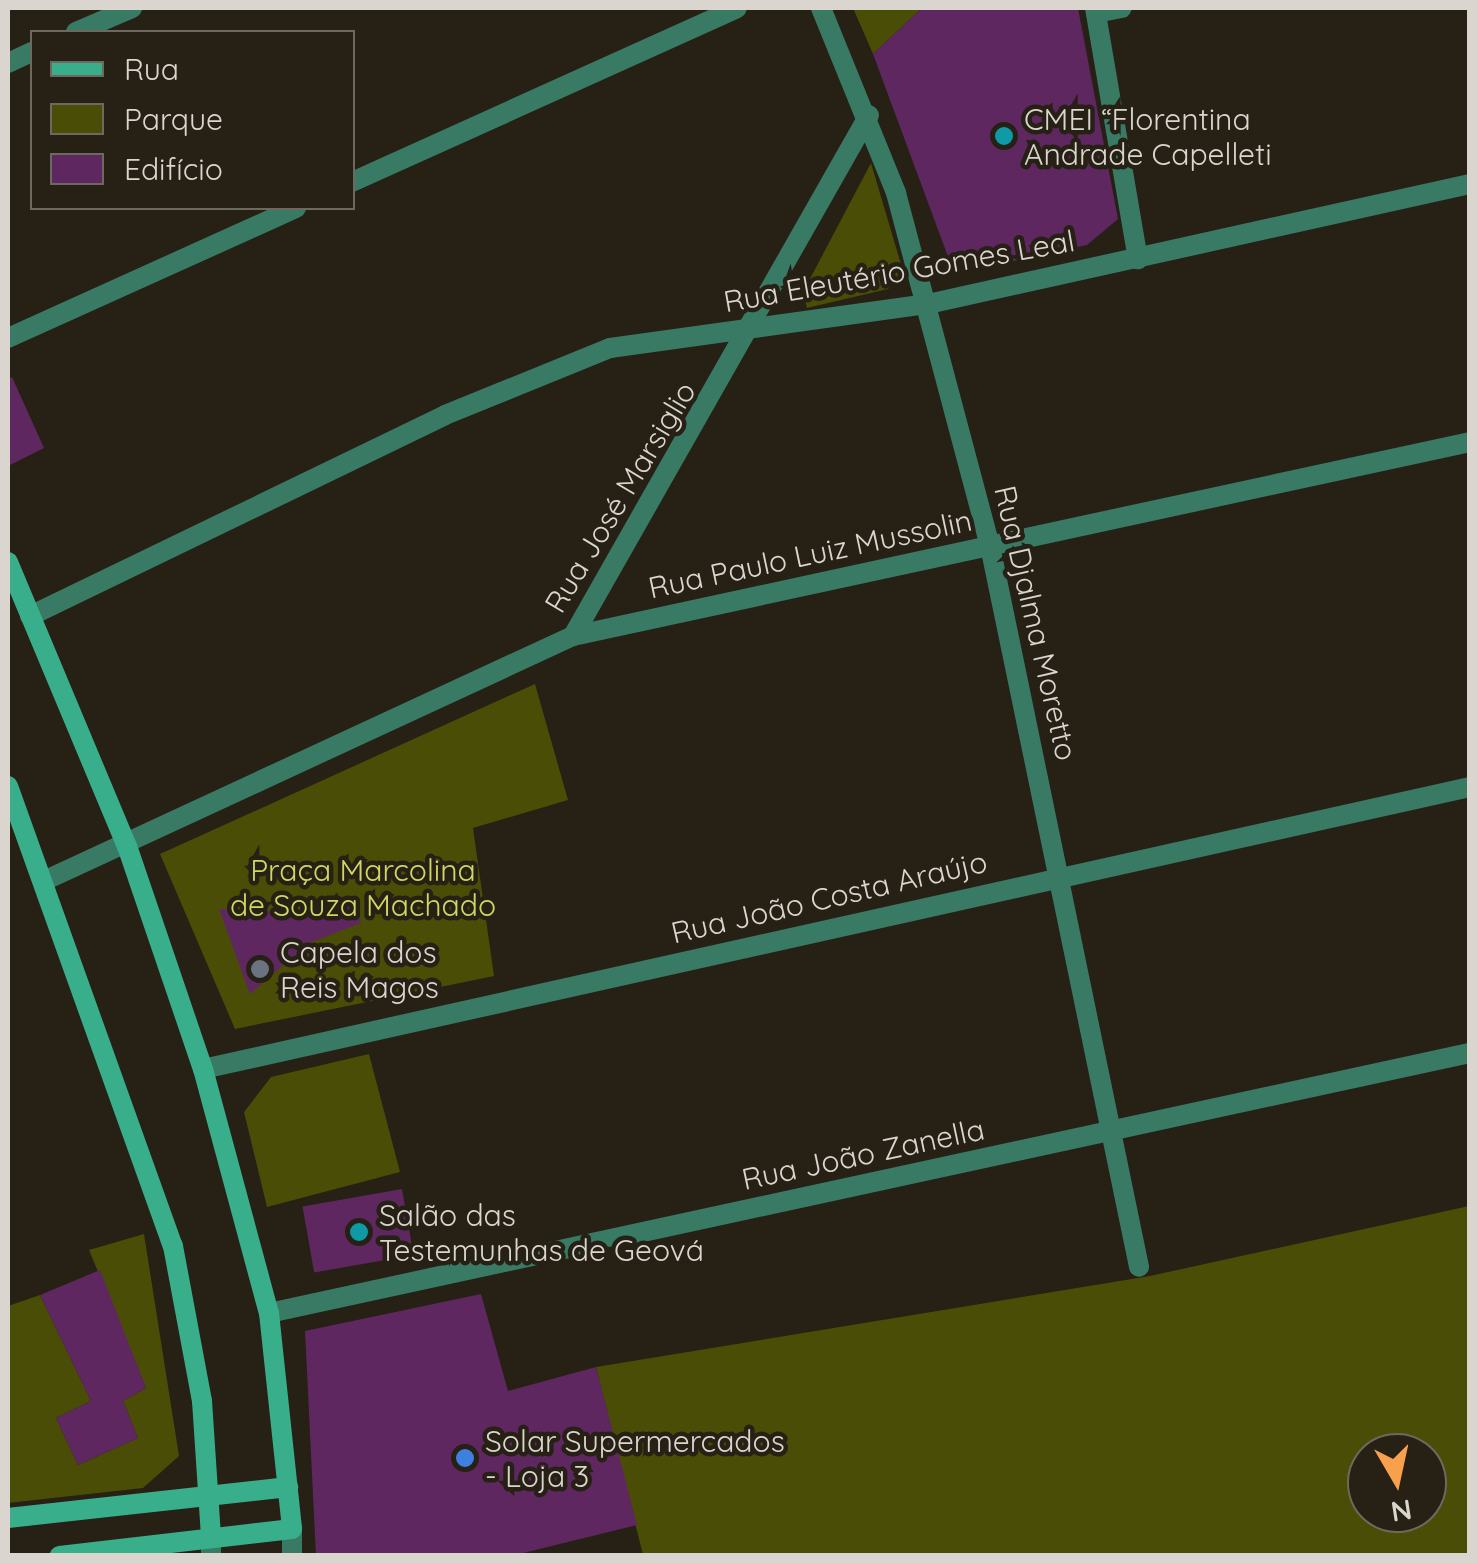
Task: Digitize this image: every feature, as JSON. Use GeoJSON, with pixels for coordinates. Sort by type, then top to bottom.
{"type":"FeatureCollection","features":[{"type":"Feature","properties":{"kind":"main road"},"geometry":{"type":"LineString","coordinates":[[8,562],[128,846],[203,1069],[269,1314],[292,1529],[211,1545],[60,1556]]}},
{"type":"Feature","properties":{"kind":"main road"},"geometry":{"type":"LineString","coordinates":[[8,786],[48,879],[173,1246],[210,1492],[211,1545]]}},
{"type":"Feature","properties":{"kind":"main road"},"geometry":{"type":"LineString","coordinates":[[8,1518],[210,1492],[288,1487]]}},
{"type":"Feature","properties":{"kind":"street"},"geometry":{"type":"LineString","coordinates":[[81,30],[132,8]]}},
{"type":"Feature","properties":{"kind":"street"},"geometry":{"type":"LineString","coordinates":[[355,181],[737,8]]}},
{"type":"Feature","properties":{"kind":"street","name":"Rua Djalma Moretto"},"geometry":{"type":"LineString","coordinates":[[821,8],[868,115],[928,304],[990,546],[1139,1266]]}},
{"type":"Feature","properties":{"kind":"street"},"geometry":{"type":"LineString","coordinates":[[1122,8],[1096,10],[1138,259]]}},
{"type":"Feature","properties":{"kind":"street","name":"Rua José Marsiglio"},"geometry":{"type":"LineString","coordinates":[[48,879],[128,846],[573,636],[753,332],[868,115]]}},
{"type":"Feature","properties":{"kind":"street","name":"Rua Eleutério Gomes Leal"},"geometry":{"type":"LineString","coordinates":[[30,616],[563,364],[664,335],[753,332],[928,304],[1470,184]]}},
{"type":"Feature","properties":{"kind":"street"},"geometry":{"type":"LineString","coordinates":[[8,338],[292,210]]}},
{"type":"Feature","properties":{"kind":"street","name":"Rua Paulo Luiz Mussolin"},"geometry":{"type":"LineString","coordinates":[[573,636],[1470,442]]}},
{"type":"Feature","properties":{"kind":"street","name":"Rua João Costa Araújo"},"geometry":{"type":"LineString","coordinates":[[203,1069],[1470,787]]}},
{"type":"Feature","properties":{"kind":"street","name":"Rua João Zanella"},"geometry":{"type":"LineString","coordinates":[[269,1314],[1470,1052]]}},
{"type":"Feature","properties":{"kind":"street"},"geometry":{"type":"LineString","coordinates":[[292,1529],[292,1556]]}},
{"type":"Feature","properties":{"kind":"green space"},"geometry":{"type":"Polygon","coordinates":[[[853,8],[922,8],[873,54],[853,8]]]}},
{"type":"Feature","properties":{"kind":"green space"},"geometry":{"type":"Polygon","coordinates":[[[871,163],[903,271],[888,289],[807,308],[803,292],[871,163]]]}},
{"type":"Feature","properties":{"kind":"green space","name":"Praça Marcolina de Souza Machado"},"geometry":{"type":"Polygon","coordinates":[[[535,684],[568,800],[473,828],[494,976],[235,1029],[160,854],[535,684]]]}},
{"type":"Feature","properties":{"kind":"green space"},"geometry":{"type":"Polygon","coordinates":[[[369,1054],[400,1172],[267,1207],[244,1112],[271,1077],[369,1054]]]}},
{"type":"Feature","properties":{"kind":"green space"},"geometry":{"type":"Polygon","coordinates":[[[1469,1206],[1469,1555],[643,1555],[596,1367],[1150,1276],[1469,1206]]]}},
{"type":"Feature","properties":{"kind":"green space"},"geometry":{"type":"Polygon","coordinates":[[[144,1234],[179,1456],[143,1488],[8,1503],[8,1306],[40,1295],[91,1401],[56,1418],[78,1465],[138,1438],[123,1401],[146,1388],[89,1250],[144,1234]]]}},
{"type":"Feature","properties":{"kind":"building","name":"CMEI “Florentina Andrade Capelleti"},"geometry":{"type":"Polygon","coordinates":[[[922,8],[1078,8],[1118,219],[1087,245],[985,267],[950,262],[873,54],[922,8]]]}},
{"type":"Feature","properties":{"kind":"building"},"geometry":{"type":"Polygon","coordinates":[[[12,377],[44,448],[8,466],[8,379],[12,377]]]}},
{"type":"Feature","properties":{"kind":"building","name":"Capela dos Reis Magos"},"geometry":{"type":"Polygon","coordinates":[[[356,898],[361,923],[309,943],[250,994],[219,909],[299,912],[356,898]]]}},
{"type":"Feature","properties":{"kind":"building","name":"Salão das Testemunhas de Geová"},"geometry":{"type":"Polygon","coordinates":[[[402,1189],[414,1255],[314,1273],[303,1207],[402,1189]]]}},
{"type":"Feature","properties":{"kind":"building"},"geometry":{"type":"Polygon","coordinates":[[[100,1270],[146,1388],[123,1401],[138,1438],[78,1465],[56,1418],[91,1401],[40,1295],[100,1270]]]}},
{"type":"Feature","properties":{"kind":"building","name":"Solar Supermercados - Loja 3"},"geometry":{"type":"Polygon","coordinates":[[[481,1294],[508,1391],[596,1367],[637,1525],[511,1556],[316,1556],[305,1331],[481,1294]]]}},
{"type":"Feature","properties":{"kind":"place","name":"CMEI “Florentina Andrade Capelleti"},"geometry":{"type":"Point","coordinates":[1004,136]}},
{"type":"Feature","properties":{"kind":"place","name":"Capela dos Reis Magos"},"geometry":{"type":"Point","coordinates":[260,969]}},
{"type":"Feature","properties":{"kind":"place","name":"Salão das Testemunhas de Geová"},"geometry":{"type":"Point","coordinates":[359,1232]}},
{"type":"Feature","properties":{"kind":"place","name":"Solar Supermercados - Loja 3"},"geometry":{"type":"Point","coordinates":[465,1458]}}]}
